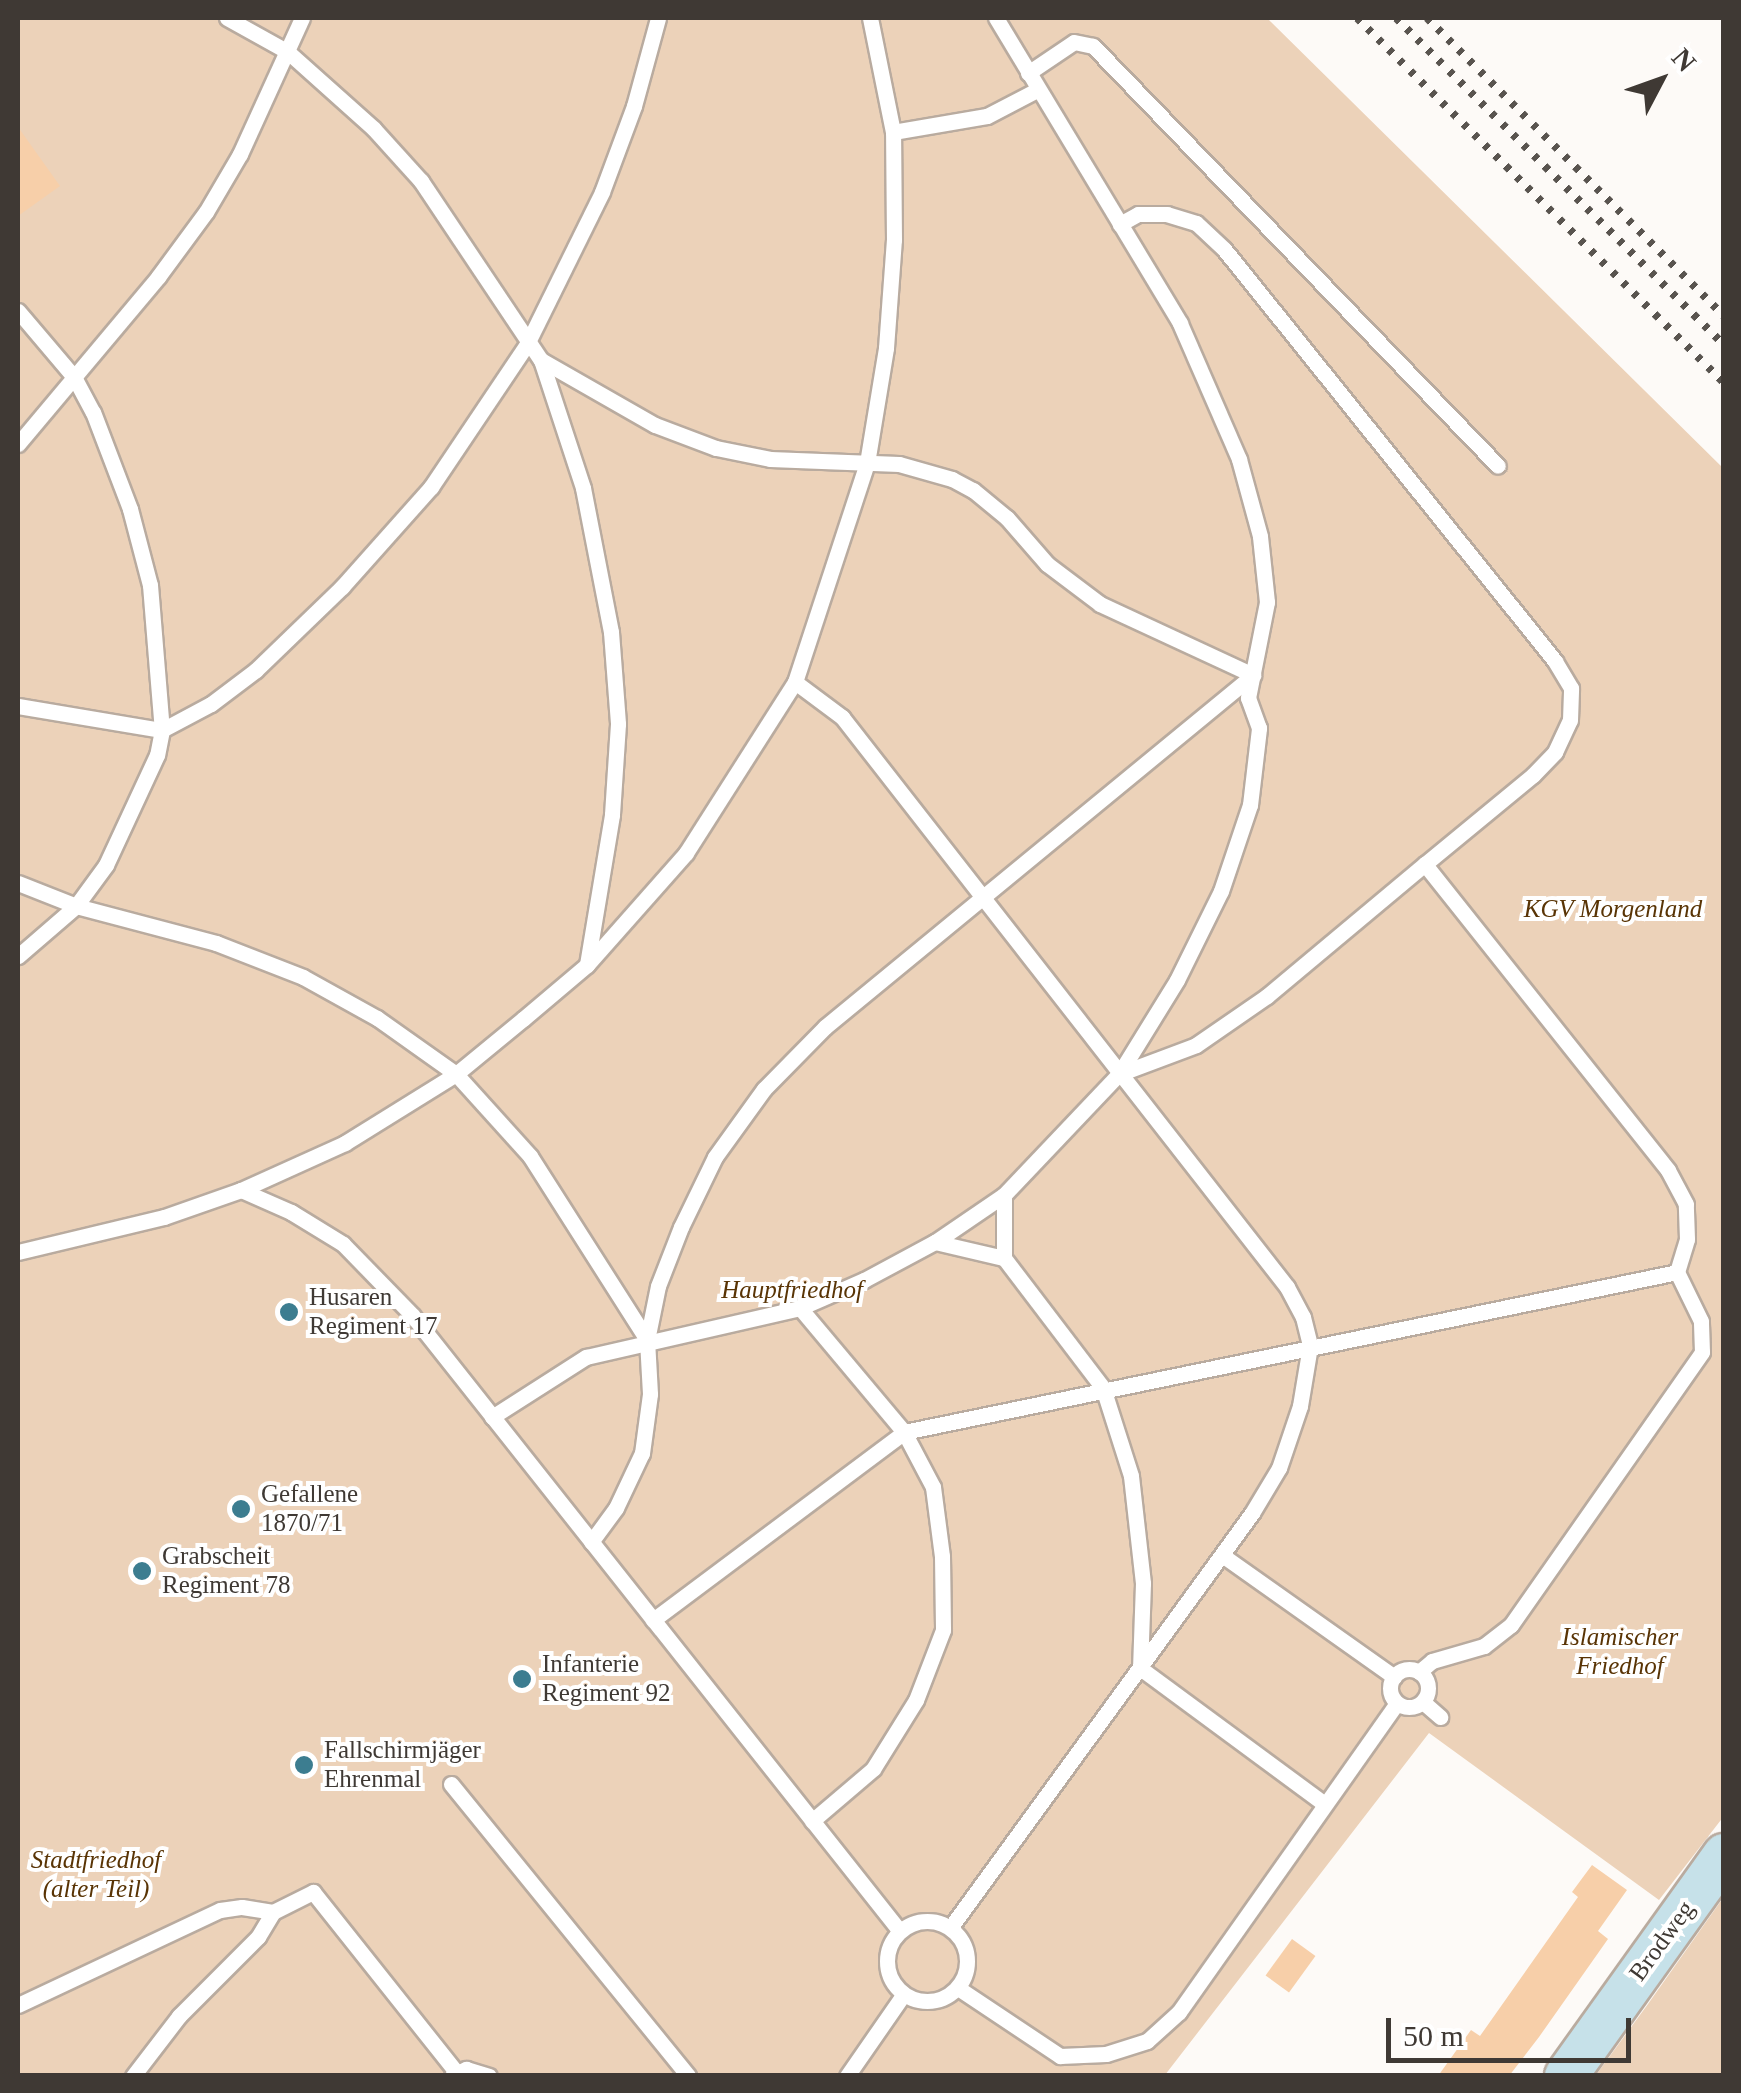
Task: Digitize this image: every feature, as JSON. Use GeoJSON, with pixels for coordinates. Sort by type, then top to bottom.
{"type":"FeatureCollection","features":[{"type":"Feature","properties":{"kind":"street","name":"Brodweg"},"geometry":{"type":"LineString","coordinates":[[1566,2076],[1724,1855]]}},
{"type":"Feature","properties":{"kind":"lane"},"geometry":{"type":"LineString","coordinates":[[226,18],[288,52],[374,129],[421,181],[527,344],[542,360],[655,425],[716,448],[770,459],[867,463],[936,472],[974,490],[1006,518],[1047,564],[1100,604],[1252,675]]}},
{"type":"Feature","properties":{"kind":"lane"},"geometry":{"type":"LineString","coordinates":[[18,444],[206,212],[240,154],[302,18]]}},
{"type":"Feature","properties":{"kind":"lane"},"geometry":{"type":"LineString","coordinates":[[18,706],[162,730],[212,704],[256,670],[342,588],[431,486],[527,344],[602,192],[634,106],[658,18]]}},
{"type":"Feature","properties":{"kind":"lane"},"geometry":{"type":"LineString","coordinates":[[18,1252],[147,1222],[241,1190],[345,1143],[456,1074],[588,965],[686,854],[794,682],[831,583],[867,463],[886,348],[894,240],[893,132],[870,18]]}},
{"type":"Feature","properties":{"kind":"lane"},"geometry":{"type":"LineString","coordinates":[[492,1417],[586,1357],[800,1308],[935,1242],[1004,1196],[1119,1074],[1178,980],[1233,857],[1250,805],[1260,728],[1248,698],[1267,602],[1260,536],[1239,459],[1213,391],[1180,323],[996,18]]}},
{"type":"Feature","properties":{"kind":"lane"},"geometry":{"type":"LineString","coordinates":[[1028,73],[1074,42],[1093,46],[1498,466]]}},
{"type":"Feature","properties":{"kind":"lane"},"geometry":{"type":"LineString","coordinates":[[893,132],[987,116],[1037,90]]}},
{"type":"Feature","properties":{"kind":"lane"},"geometry":{"type":"LineString","coordinates":[[1119,1074],[1196,1045],[1267,996],[1534,775],[1555,752],[1570,720],[1571,688],[1543,646],[1224,249],[1196,223],[1167,214],[1138,214],[1120,224]]}},
{"type":"Feature","properties":{"kind":"lane"},"geometry":{"type":"LineString","coordinates":[[18,311],[74,377],[119,479],[150,584],[162,730],[136,804],[106,865],[76,906],[18,956]]}},
{"type":"Feature","properties":{"kind":"lane"},"geometry":{"type":"LineString","coordinates":[[542,360],[583,488],[600,558],[618,724],[612,815],[588,965]]}},
{"type":"Feature","properties":{"kind":"lane"},"geometry":{"type":"LineString","coordinates":[[591,1542],[616,1508],[642,1453],[650,1394],[647,1340],[658,1286],[715,1158],[764,1089],[824,1027],[1252,675]]}},
{"type":"Feature","properties":{"kind":"lane"},"geometry":{"type":"LineString","coordinates":[[794,682],[842,717],[1288,1287],[1303,1316],[1310,1346],[1300,1406],[1279,1468],[1222,1554],[950,1928]]}},
{"type":"Feature","properties":{"kind":"lane"},"geometry":{"type":"LineString","coordinates":[[1397,1702],[1390,1686],[1401,1671],[1419,1672],[1432,1662],[1484,1646],[1511,1624],[1702,1352],[1701,1321],[1677,1272],[1687,1238],[1686,1204],[1668,1170],[1425,864]]}},
{"type":"Feature","properties":{"kind":"lane"},"geometry":{"type":"LineString","coordinates":[[18,883],[76,906],[216,942],[303,977],[376,1018],[456,1074],[530,1156],[647,1340]]}},
{"type":"Feature","properties":{"kind":"lane"},"geometry":{"type":"LineString","coordinates":[[241,1190],[291,1212],[343,1244],[412,1315],[899,1930]]}},
{"type":"Feature","properties":{"kind":"lane"},"geometry":{"type":"LineString","coordinates":[[1004,1196],[1004,1258],[1103,1388],[1131,1476],[1143,1583],[1140,1668]]}},
{"type":"Feature","properties":{"kind":"lane"},"geometry":{"type":"LineString","coordinates":[[935,1242],[1004,1258]]}},
{"type":"Feature","properties":{"kind":"lane"},"geometry":{"type":"LineString","coordinates":[[652,1620],[904,1432],[1677,1272]]}},
{"type":"Feature","properties":{"kind":"lane"},"geometry":{"type":"LineString","coordinates":[[800,1308],[904,1432],[933,1487],[942,1556],[943,1630],[916,1700],[873,1769],[812,1820]]}},
{"type":"Feature","properties":{"kind":"lane"},"geometry":{"type":"LineString","coordinates":[[1222,1554],[1394,1677]]}},
{"type":"Feature","properties":{"kind":"lane"},"geometry":{"type":"LineString","coordinates":[[1140,1668],[1322,1803]]}},
{"type":"Feature","properties":{"kind":"lane"},"geometry":{"type":"LineString","coordinates":[[1397,1702],[1415,1706],[1423,1702],[1428,1692],[1427,1680],[1419,1672]]}},
{"type":"Feature","properties":{"kind":"lane"},"geometry":{"type":"LineString","coordinates":[[958,1988],[1060,2056],[1106,2054],[1147,2041],[1179,2012],[1322,1803],[1397,1702]]}},
{"type":"Feature","properties":{"kind":"lane"},"geometry":{"type":"LineString","coordinates":[[1423,1702],[1440,1717]]}},
{"type":"Feature","properties":{"kind":"lane"},"geometry":{"type":"LineString","coordinates":[[451,1784],[688,2076]]}},
{"type":"Feature","properties":{"kind":"lane"},"geometry":{"type":"LineString","coordinates":[[18,2005],[220,1910],[242,1907],[272,1912],[314,1892],[454,2074],[476,2069],[489,2076]]}},
{"type":"Feature","properties":{"kind":"lane"},"geometry":{"type":"LineString","coordinates":[[133,2076],[179,2016],[258,1937],[272,1912]]}},
{"type":"Feature","properties":{"kind":"lane"},"geometry":{"type":"LineString","coordinates":[[934,1920],[950,1928],[964,1944],[967,1968],[958,1988],[942,1999],[922,2002],[903,1995],[888,1975],[887,1948],[899,1930],[915,1921],[934,1920]]}},
{"type":"Feature","properties":{"kind":"lane"},"geometry":{"type":"LineString","coordinates":[[847,2076],[903,1995]]}},
{"type":"Feature","properties":{"kind":"lane"},"geometry":{"type":"LineString","coordinates":[[1060,2056],[1065,2076]]}},
{"type":"Feature","properties":{"kind":"green space","name":"Hauptfriedhof"},"geometry":{"type":"Polygon","coordinates":[[[18,18],[1267,18],[1723,468],[1724,1816],[1659,1900],[1429,1733],[1165,2075],[18,2075],[18,18]]]}},
{"type":"Feature","properties":{"kind":"green space"},"geometry":{"type":"Polygon","coordinates":[[[1723,1898],[1723,2075],[1596,2075],[1648,2004],[1723,1898]]]}},
{"type":"Feature","properties":{"kind":"building"},"geometry":{"type":"Polygon","coordinates":[[[18,127],[60,186],[18,216],[18,127]]]}},
{"type":"Feature","properties":{"kind":"building"},"geometry":{"type":"Polygon","coordinates":[[[1592,1865],[1627,1890],[1598,1931],[1608,1939],[1539,2037],[1509,2076],[1438,2076],[1471,2030],[1480,2036],[1578,1897],[1572,1892],[1592,1865]]]}},
{"type":"Feature","properties":{"kind":"building"},"geometry":{"type":"Polygon","coordinates":[[[1292,1939],[1315,1956],[1289,1992],[1266,1975],[1292,1939]]]}},
{"type":"Feature","properties":{"kind":"railway"},"geometry":{"type":"LineString","coordinates":[[1357,18],[1724,383]]}},
{"type":"Feature","properties":{"kind":"railway"},"geometry":{"type":"LineString","coordinates":[[1396,18],[1724,345]]}},
{"type":"Feature","properties":{"kind":"railway"},"geometry":{"type":"LineString","coordinates":[[1427,18],[1724,316]]}},
{"type":"Feature","properties":{"kind":"place","name":"Husaren Regiment 17"},"geometry":{"type":"Point","coordinates":[289,1312]}},
{"type":"Feature","properties":{"kind":"place","name":"Gefallene 1870/71"},"geometry":{"type":"Point","coordinates":[241,1509]}},
{"type":"Feature","properties":{"kind":"place","name":"Grabscheit Regiment 78"},"geometry":{"type":"Point","coordinates":[142,1571]}},
{"type":"Feature","properties":{"kind":"place","name":"Infanterie Regiment 92"},"geometry":{"type":"Point","coordinates":[522,1679]}},
{"type":"Feature","properties":{"kind":"place","name":"Fallschirmjäger Ehrenmal"},"geometry":{"type":"Point","coordinates":[304,1765]}},
{"type":"Feature","properties":{"kind":"park label","name":"KGV Morgenland"},"geometry":{"type":"Point","coordinates":[1613,909]}},
{"type":"Feature","properties":{"kind":"park label","name":"Islamischer Friedhof"},"geometry":{"type":"Point","coordinates":[1620,1652]}},
{"type":"Feature","properties":{"kind":"park label","name":"Stadtfriedhof (alter Teil)"},"geometry":{"type":"Point","coordinates":[96,1876]}}]}
